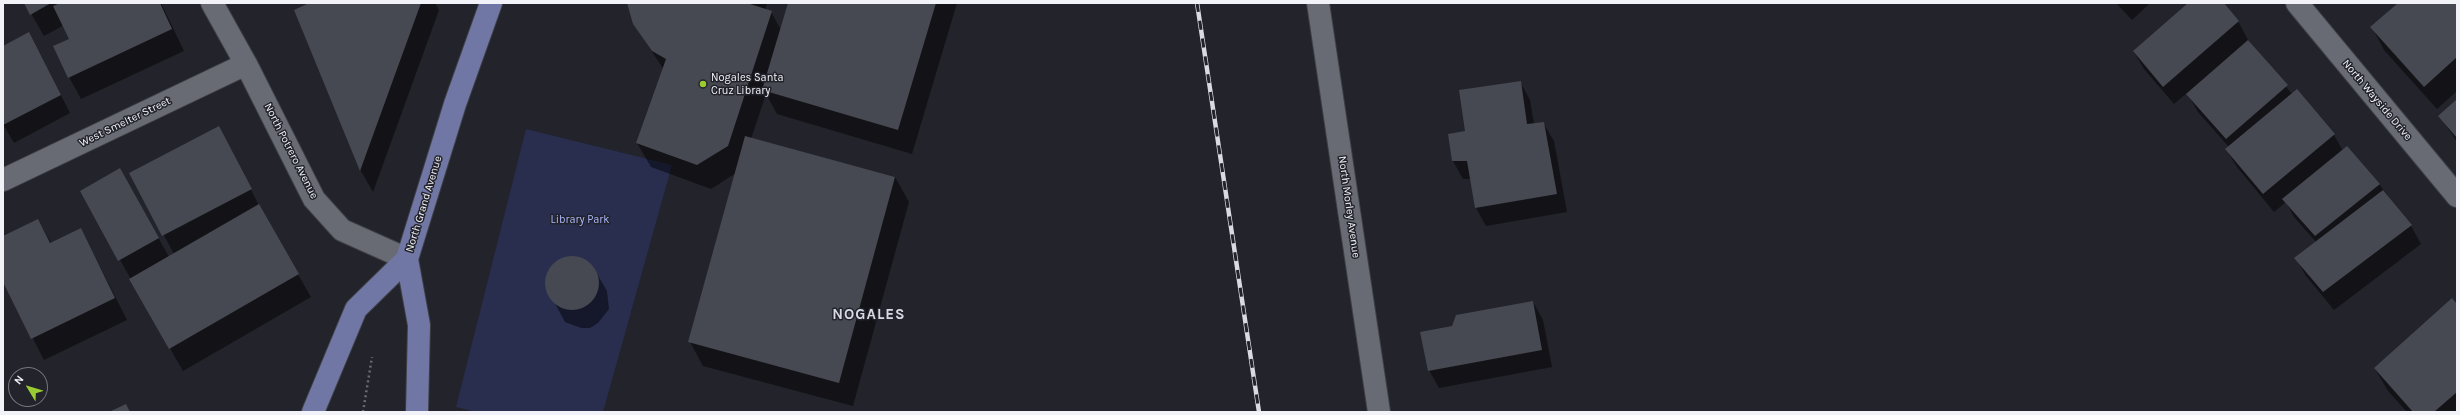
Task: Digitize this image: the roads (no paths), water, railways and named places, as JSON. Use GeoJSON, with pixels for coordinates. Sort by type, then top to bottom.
{"type":"FeatureCollection","features":[{"type":"Feature","properties":{"kind":"main road","name":"North Grand Avenue"},"geometry":{"type":"LineString","coordinates":[[417,412],[419,325],[407,259],[455,104],[491,3]]}},
{"type":"Feature","properties":{"kind":"main road"},"geometry":{"type":"LineString","coordinates":[[313,412],[356,309],[407,259]]}},
{"type":"Feature","properties":{"kind":"street","name":"North Potrero Avenue"},"geometry":{"type":"LineString","coordinates":[[212,3],[246,64],[314,199],[342,230],[407,259]]}},
{"type":"Feature","properties":{"kind":"street","name":"North Morley Avenue"},"geometry":{"type":"LineString","coordinates":[[1318,3],[1379,412]]}},
{"type":"Feature","properties":{"kind":"street","name":"North Wayside Drive"},"geometry":{"type":"LineString","coordinates":[[2297,3],[2457,196]]}},
{"type":"Feature","properties":{"kind":"street","name":"West Smelter Street"},"geometry":{"type":"LineString","coordinates":[[3,180],[246,64]]}},
{"type":"Feature","properties":{"kind":"railway"},"geometry":{"type":"LineString","coordinates":[[1197,3],[1259,412]]}},
{"type":"Feature","properties":{"kind":"place","name":"Nogales Santa Cruz Library"},"geometry":{"type":"Point","coordinates":[703,84]}},
{"type":"Feature","properties":{"kind":"district","name":"NOGALES"},"geometry":{"type":"Point","coordinates":[869,315]}},
{"type":"Feature","properties":{"kind":"park label","name":"Library Park"},"geometry":{"type":"Point","coordinates":[580,220]}}]}
